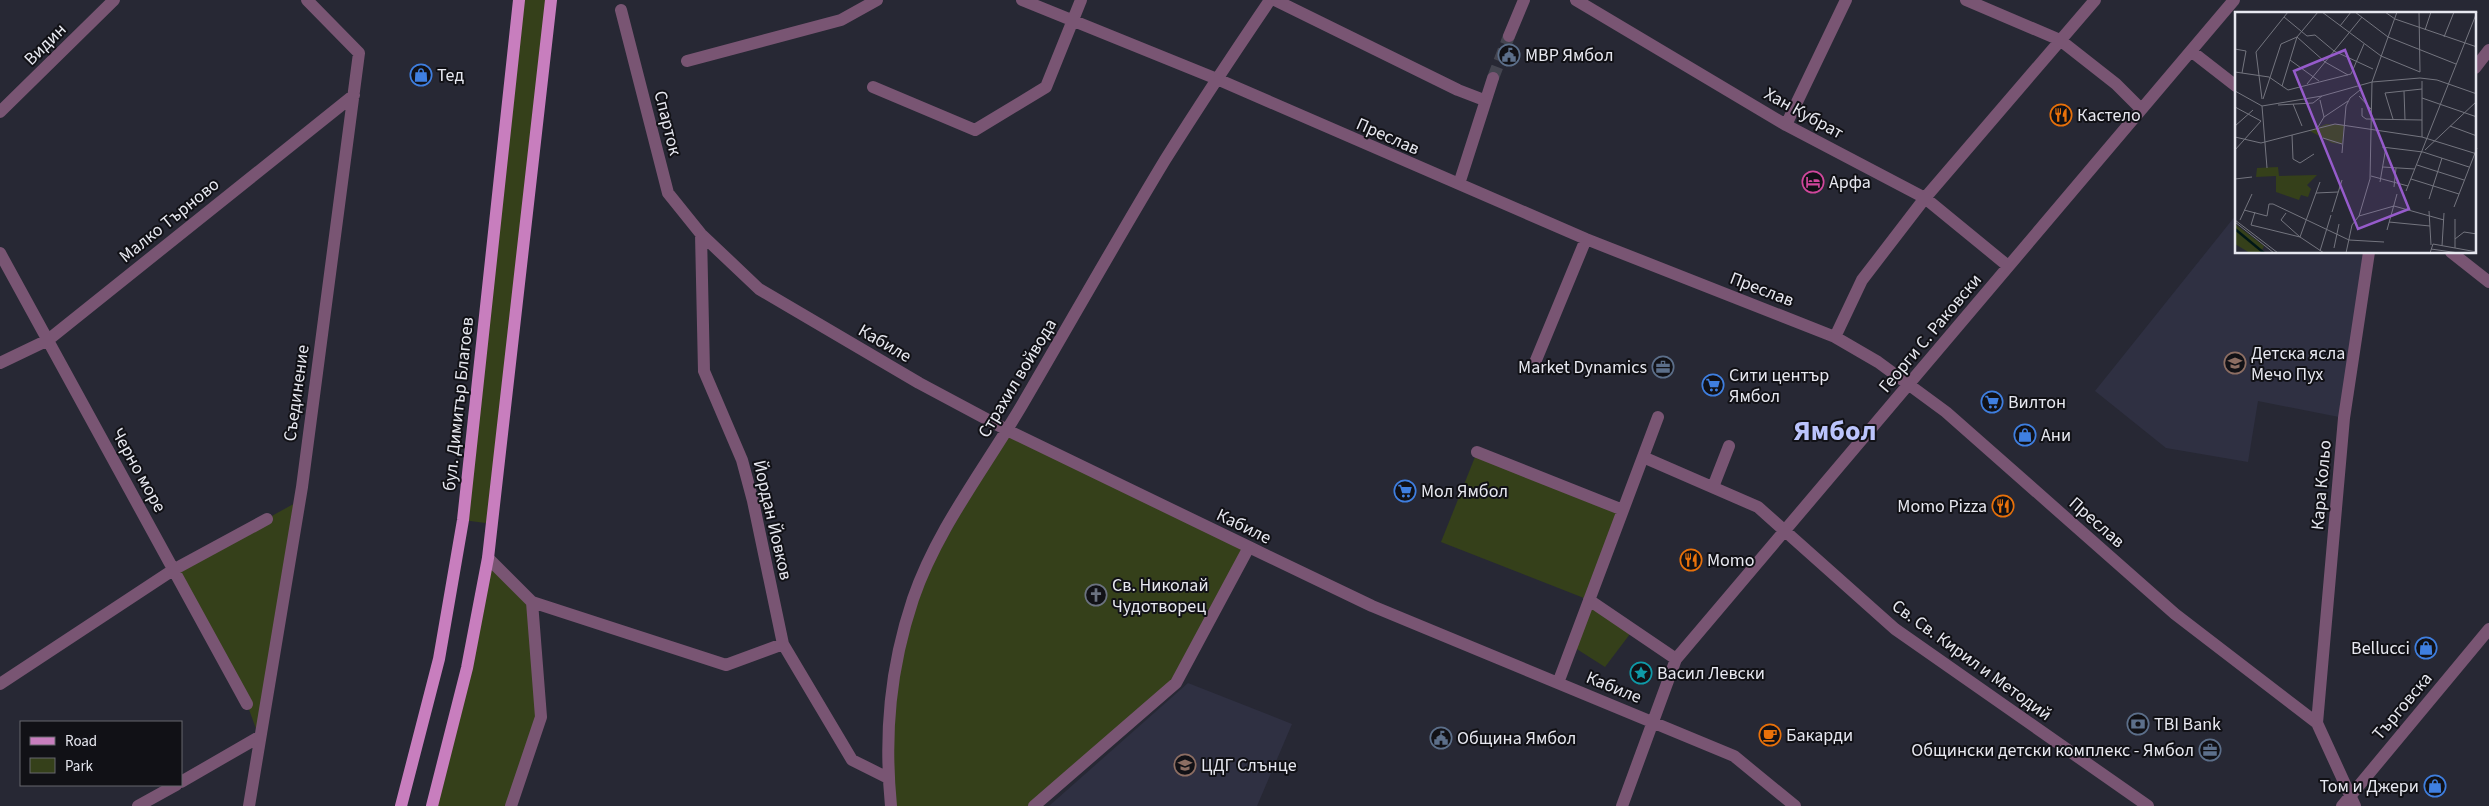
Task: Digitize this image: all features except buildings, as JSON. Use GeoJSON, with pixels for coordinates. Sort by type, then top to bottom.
{"type":"FeatureCollection","features":[{"type":"Feature","properties":{"kind":"main road","name":"бул. Димитър Благоев"},"geometry":{"type":"LineString","coordinates":[[401,806],[439,659],[463,520],[519,0]]}},
{"type":"Feature","properties":{"kind":"main road"},"geometry":{"type":"LineString","coordinates":[[432,806],[467,668],[488,558],[551,0]]}},
{"type":"Feature","properties":{"kind":"street","name":"Видин"},"geometry":{"type":"LineString","coordinates":[[0,112],[114,0]]}},
{"type":"Feature","properties":{"kind":"street","name":"Съединение"},"geometry":{"type":"LineString","coordinates":[[249,806],[302,486],[359,53],[307,0]]}},
{"type":"Feature","properties":{"kind":"street"},"geometry":{"type":"LineString","coordinates":[[687,61],[841,20],[877,0]]}},
{"type":"Feature","properties":{"kind":"street","name":"Преслав"},"geometry":{"type":"LineString","coordinates":[[1022,0],[1217,80],[1586,239],[1835,337],[1910,385],[1946,412],[2175,614],[2317,723],[2349,803]]}},
{"type":"Feature","properties":{"kind":"street"},"geometry":{"type":"LineString","coordinates":[[873,87],[975,130],[1046,86],[1081,0]]}},
{"type":"Feature","properties":{"kind":"street","name":"Страхил войвода"},"geometry":{"type":"LineString","coordinates":[[891,806],[888,778],[889,711],[895,659],[914,598],[942,535],[1007,430],[1165,161],[1270,0]]}},
{"type":"Feature","properties":{"kind":"street"},"geometry":{"type":"LineString","coordinates":[[1275,0],[1458,90],[1484,100]]}},
{"type":"Feature","properties":{"kind":"street"},"geometry":{"type":"LineString","coordinates":[[1509,36],[1524,0]]}},
{"type":"Feature","properties":{"kind":"street","name":"Хан Кубрат"},"geometry":{"type":"LineString","coordinates":[[1576,0],[1786,125],[1925,198],[2008,266]]}},
{"type":"Feature","properties":{"kind":"street"},"geometry":{"type":"LineString","coordinates":[[1786,125],[1846,0]]}},
{"type":"Feature","properties":{"kind":"street"},"geometry":{"type":"LineString","coordinates":[[1966,0],[2060,40],[2116,84],[2141,109]]}},
{"type":"Feature","properties":{"kind":"street"},"geometry":{"type":"LineString","coordinates":[[1835,337],[1862,280],[1925,198],[2095,0]]}},
{"type":"Feature","properties":{"kind":"street","name":"Георги С. Раковски"},"geometry":{"type":"LineString","coordinates":[[1622,806],[1676,660],[2234,0]]}},
{"type":"Feature","properties":{"kind":"street","name":"Спарток"},"geometry":{"type":"LineString","coordinates":[[621,10],[668,193],[701,234]]}},
{"type":"Feature","properties":{"kind":"street"},"geometry":{"type":"LineString","coordinates":[[2476,67],[2489,50]]}},
{"type":"Feature","properties":{"kind":"street"},"geometry":{"type":"LineString","coordinates":[[2191,51],[2235,85]]}},
{"type":"Feature","properties":{"kind":"street"},"geometry":{"type":"LineString","coordinates":[[1458,184],[1484,100],[1493,78]]}},
{"type":"Feature","properties":{"kind":"street","name":"Малко Търново"},"geometry":{"type":"LineString","coordinates":[[0,363],[48,340],[354,95]]}},
{"type":"Feature","properties":{"kind":"street","name":"Кабиле"},"geometry":{"type":"LineString","coordinates":[[701,234],[759,289],[919,383],[1007,430],[1372,606],[1734,756],[1795,806]]}},
{"type":"Feature","properties":{"kind":"street","name":"Йордан Йовков"},"geometry":{"type":"LineString","coordinates":[[701,234],[704,371],[742,460],[753,501],[783,644],[852,760],[888,778]]}},
{"type":"Feature","properties":{"kind":"street"},"geometry":{"type":"LineString","coordinates":[[1534,365],[1586,239]]}},
{"type":"Feature","properties":{"kind":"street","name":"Черно море"},"geometry":{"type":"LineString","coordinates":[[0,253],[247,704]]}},
{"type":"Feature","properties":{"kind":"street","name":"Кара Кольо"},"geometry":{"type":"LineString","coordinates":[[2317,723],[2344,418],[2369,254]]}},
{"type":"Feature","properties":{"kind":"street"},"geometry":{"type":"LineString","coordinates":[[2453,254],[2489,282]]}},
{"type":"Feature","properties":{"kind":"street"},"geometry":{"type":"LineString","coordinates":[[1558,683],[1658,418]]}},
{"type":"Feature","properties":{"kind":"street"},"geometry":{"type":"LineString","coordinates":[[1713,487],[1729,446]]}},
{"type":"Feature","properties":{"kind":"street"},"geometry":{"type":"LineString","coordinates":[[1477,452],[1623,510]]}},
{"type":"Feature","properties":{"kind":"street","name":"Св. Св. Кирил и Методий"},"geometry":{"type":"LineString","coordinates":[[1643,457],[1758,507],[1895,629],[2148,806]]}},
{"type":"Feature","properties":{"kind":"street"},"geometry":{"type":"LineString","coordinates":[[0,684],[173,570],[268,519]]}},
{"type":"Feature","properties":{"kind":"street"},"geometry":{"type":"LineString","coordinates":[[1034,806],[1176,683],[1249,548]]}},
{"type":"Feature","properties":{"kind":"street"},"geometry":{"type":"LineString","coordinates":[[488,558],[532,602],[726,664],[783,644]]}},
{"type":"Feature","properties":{"kind":"street"},"geometry":{"type":"LineString","coordinates":[[1589,600],[1676,660]]}},
{"type":"Feature","properties":{"kind":"street"},"geometry":{"type":"LineString","coordinates":[[511,806],[541,717],[532,602]]}},
{"type":"Feature","properties":{"kind":"street","name":"Търговска"},"geometry":{"type":"LineString","coordinates":[[2349,803],[2489,629]]}},
{"type":"Feature","properties":{"kind":"street"},"geometry":{"type":"LineString","coordinates":[[182,781],[259,737]]}},
{"type":"Feature","properties":{"kind":"street"},"geometry":{"type":"LineString","coordinates":[[138,806],[174,786]]}},
{"type":"Feature","properties":{"kind":"shaded area","name":"Детска ясла Мечо Пух"},"geometry":{"type":"Polygon","coordinates":[[[2235,216],[2235,254],[2367,254],[2344,418],[2258,401],[2248,462],[2166,448],[2095,391],[2235,216]]]}},
{"type":"Feature","properties":{"kind":"shaded area","name":"ЦДГ Слънце"},"geometry":{"type":"Polygon","coordinates":[[[1188,683],[1292,724],[1257,806],[1049,806],[1188,683]]]}},
{"type":"Feature","properties":{"kind":"green space"},"geometry":{"type":"Polygon","coordinates":[[[519,0],[551,0],[493,524],[463,520],[519,0]]]}},
{"type":"Feature","properties":{"kind":"green space"},"geometry":{"type":"Polygon","coordinates":[[[1007,430],[1249,547],[1176,683],[1034,806],[891,806],[889,711],[914,597],[1007,430]]]}},
{"type":"Feature","properties":{"kind":"green space"},"geometry":{"type":"Polygon","coordinates":[[[1477,452],[1623,510],[1589,600],[1441,542],[1477,452]]]}},
{"type":"Feature","properties":{"kind":"green space"},"geometry":{"type":"Polygon","coordinates":[[[299,501],[259,737],[247,704],[173,570],[299,501]]]}},
{"type":"Feature","properties":{"kind":"green space"},"geometry":{"type":"Polygon","coordinates":[[[488,558],[532,602],[541,717],[511,806],[432,806],[488,558]]]}},
{"type":"Feature","properties":{"kind":"green space"},"geometry":{"type":"Polygon","coordinates":[[[1589,600],[1633,630],[1605,667],[1572,646],[1589,600]]]}},
{"type":"Feature","properties":{"kind":"tunnel"},"geometry":{"type":"LineString","coordinates":[[1493,78],[1509,36]]}},
{"type":"Feature","properties":{"kind":"place","name":"МВР Ямбол"},"geometry":{"type":"Point","coordinates":[1509,55]}},
{"type":"Feature","properties":{"kind":"place","name":"Тед"},"geometry":{"type":"Point","coordinates":[421,75]}},
{"type":"Feature","properties":{"kind":"place","name":"Кастело"},"geometry":{"type":"Point","coordinates":[2061,115]}},
{"type":"Feature","properties":{"kind":"place","name":"Арфа"},"geometry":{"type":"Point","coordinates":[1813,182]}},
{"type":"Feature","properties":{"kind":"place","name":"Детска ясла Мечо Пух"},"geometry":{"type":"Point","coordinates":[2235,363]}},
{"type":"Feature","properties":{"kind":"place","name":"Market Dynamics"},"geometry":{"type":"Point","coordinates":[1663,367]}},
{"type":"Feature","properties":{"kind":"place","name":"Сити център Ямбол"},"geometry":{"type":"Point","coordinates":[1713,385]}},
{"type":"Feature","properties":{"kind":"place","name":"Вилтон"},"geometry":{"type":"Point","coordinates":[1992,402]}},
{"type":"Feature","properties":{"kind":"place","name":"Ани"},"geometry":{"type":"Point","coordinates":[2025,435]}},
{"type":"Feature","properties":{"kind":"place","name":"Мол Ямбол"},"geometry":{"type":"Point","coordinates":[1405,491]}},
{"type":"Feature","properties":{"kind":"place","name":"Momo Pizza"},"geometry":{"type":"Point","coordinates":[2003,506]}},
{"type":"Feature","properties":{"kind":"place","name":"Momo"},"geometry":{"type":"Point","coordinates":[1691,560]}},
{"type":"Feature","properties":{"kind":"place","name":"Св. Николай Чудотворец"},"geometry":{"type":"Point","coordinates":[1096,595]}},
{"type":"Feature","properties":{"kind":"place","name":"Bellucci"},"geometry":{"type":"Point","coordinates":[2426,648]}},
{"type":"Feature","properties":{"kind":"place","name":"Васил Левски"},"geometry":{"type":"Point","coordinates":[1641,673]}},
{"type":"Feature","properties":{"kind":"place","name":"TBI Bank"},"geometry":{"type":"Point","coordinates":[2138,724]}},
{"type":"Feature","properties":{"kind":"place","name":"Бакарди"},"geometry":{"type":"Point","coordinates":[1770,735]}},
{"type":"Feature","properties":{"kind":"place","name":"Община Ямбол"},"geometry":{"type":"Point","coordinates":[1441,738]}},
{"type":"Feature","properties":{"kind":"place","name":"Общински детски комплекс - Ямбол"},"geometry":{"type":"Point","coordinates":[2210,750]}},
{"type":"Feature","properties":{"kind":"place","name":"ЦДГ Слънце"},"geometry":{"type":"Point","coordinates":[1185,765]}},
{"type":"Feature","properties":{"kind":"place","name":"Том и Джери"},"geometry":{"type":"Point","coordinates":[2435,786]}},
{"type":"Feature","properties":{"kind":"district","name":"Ямбол"},"geometry":{"type":"Point","coordinates":[1835,430]}}]}
